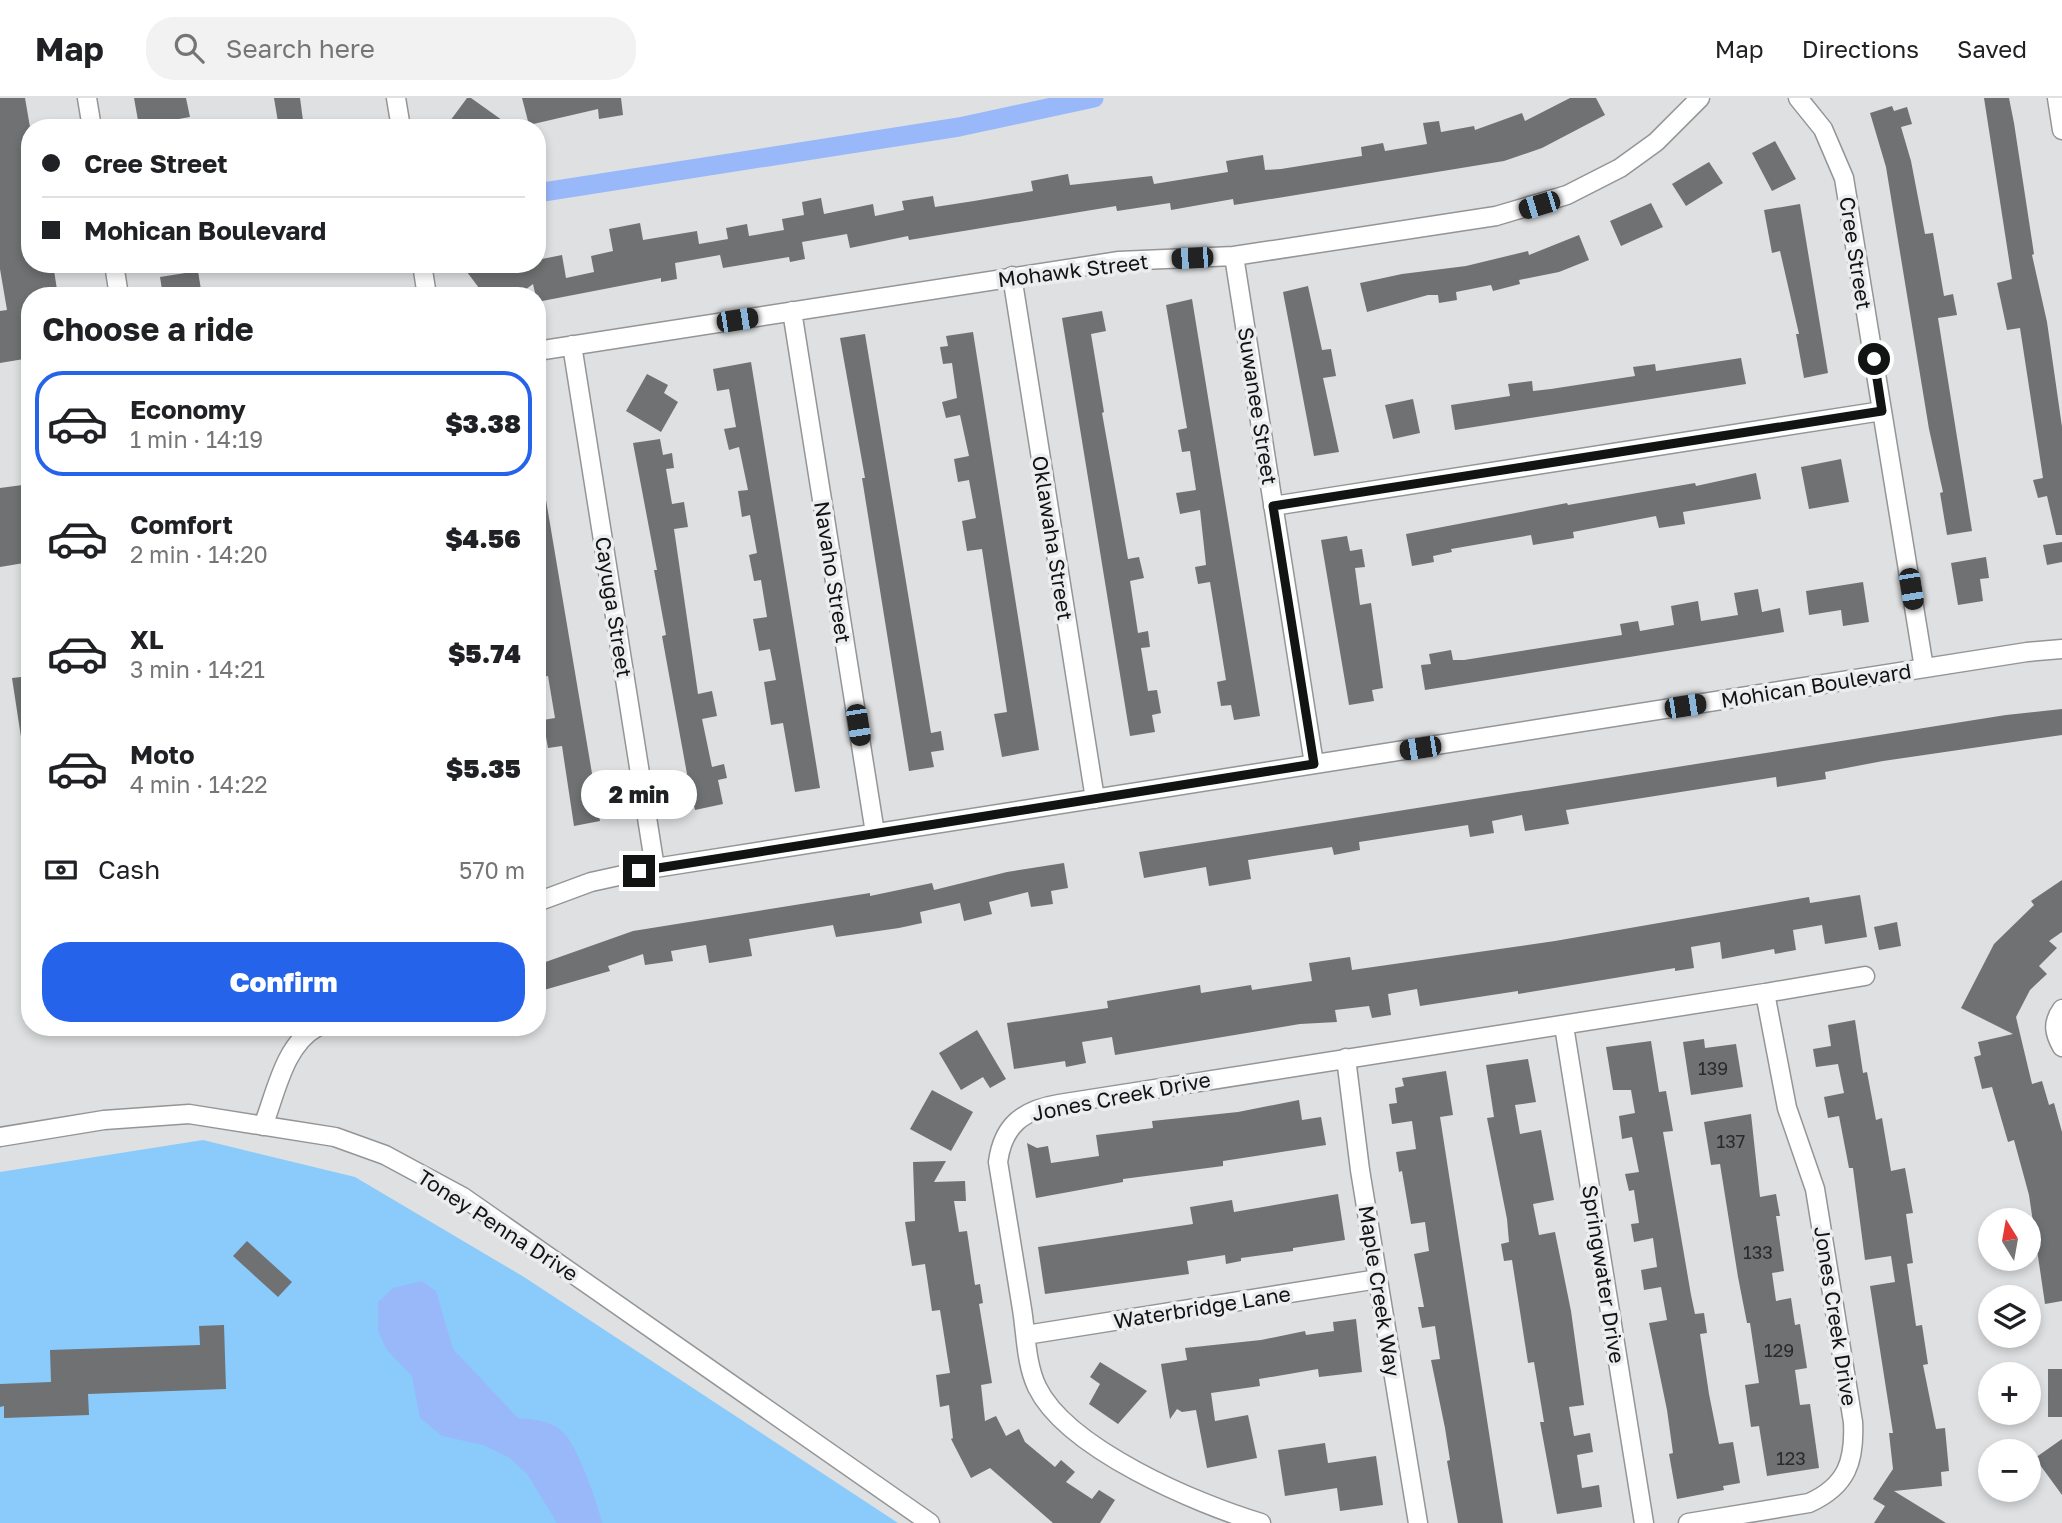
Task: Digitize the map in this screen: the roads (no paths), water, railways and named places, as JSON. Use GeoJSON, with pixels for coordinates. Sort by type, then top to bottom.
{"type":"FeatureCollection","features":[{"type":"Feature","properties":{"kind":"street"},"geometry":{"type":"LineString","coordinates":[[87,98],[90,119]]}},
{"type":"Feature","properties":{"kind":"street"},"geometry":{"type":"LineString","coordinates":[[396,98],[400,119]]}},
{"type":"Feature","properties":{"kind":"street","name":"Mohawk Street"},"geometry":{"type":"LineString","coordinates":[[546,349],[1012,276],[1119,261],[1234,256],[1496,216],[1554,200],[1620,168],[1656,142],[1700,98]]}},
{"type":"Feature","properties":{"kind":"street","name":"Cree Street"},"geometry":{"type":"LineString","coordinates":[[1798,98],[1823,129],[1844,178],[1924,668]]}},
{"type":"Feature","properties":{"kind":"street"},"geometry":{"type":"LineString","coordinates":[[2057,98],[2062,130]]}},
{"type":"Feature","properties":{"kind":"street","name":"Suwanee Street"},"geometry":{"type":"LineString","coordinates":[[1234,256],[1314,764]]}},
{"type":"Feature","properties":{"kind":"street","name":"Oklawaha Street"},"geometry":{"type":"LineString","coordinates":[[1012,276],[1095,799]]}},
{"type":"Feature","properties":{"kind":"street","name":"Navaho Street"},"geometry":{"type":"LineString","coordinates":[[792,311],[875,833]]}},
{"type":"Feature","properties":{"kind":"street","name":"Cayuga Street"},"geometry":{"type":"LineString","coordinates":[[572,345],[655,868]]}},
{"type":"Feature","properties":{"kind":"street"},"geometry":{"type":"LineString","coordinates":[[1273,506],[1882,411]]}},
{"type":"Feature","properties":{"kind":"street","name":"Mohican Boulevard"},"geometry":{"type":"LineString","coordinates":[[546,899],[590,883],[655,868],[1924,668],[2062,649]]}},
{"type":"Feature","properties":{"kind":"street","name":"Jones Creek Drive"},"geometry":{"type":"LineString","coordinates":[[1261,1523],[1197,1501],[1151,1479],[1069,1427],[1048,1406],[1036,1385],[998,1162],[1000,1142],[1009,1126],[1023,1114],[1040,1107],[1564,1026],[1865,976]]}},
{"type":"Feature","properties":{"kind":"street","name":"Jones Creek Drive"},"geometry":{"type":"LineString","coordinates":[[1688,1523],[1768,1511],[1819,1499],[1840,1483],[1849,1470],[1854,1452],[1853,1422],[1815,1189],[1787,1108],[1765,993]]}},
{"type":"Feature","properties":{"kind":"street"},"geometry":{"type":"LineString","coordinates":[[2062,1009],[2056,1018],[2055,1031],[2062,1047]]}},
{"type":"Feature","properties":{"kind":"street","name":"Springwater Drive"},"geometry":{"type":"LineString","coordinates":[[1564,1026],[1644,1523]]}},
{"type":"Feature","properties":{"kind":"street"},"geometry":{"type":"LineString","coordinates":[[264,1126],[290,1053],[303,1036]]}},
{"type":"Feature","properties":{"kind":"street","name":"Maple Creek Way"},"geometry":{"type":"LineString","coordinates":[[1346,1058],[1378,1279],[1418,1523]]}},
{"type":"Feature","properties":{"kind":"street","name":"Toney Penna Drive"},"geometry":{"type":"LineString","coordinates":[[0,1137],[153,1115],[189,1114],[335,1137],[385,1155],[463,1197],[930,1523]]}},
{"type":"Feature","properties":{"kind":"street","name":"Waterbridge Lane"},"geometry":{"type":"LineString","coordinates":[[1026,1335],[1378,1279]]}},
{"type":"Feature","properties":{"kind":"waterway"},"geometry":{"type":"LineString","coordinates":[[546,192],[959,127],[1094,98]]}}]}
